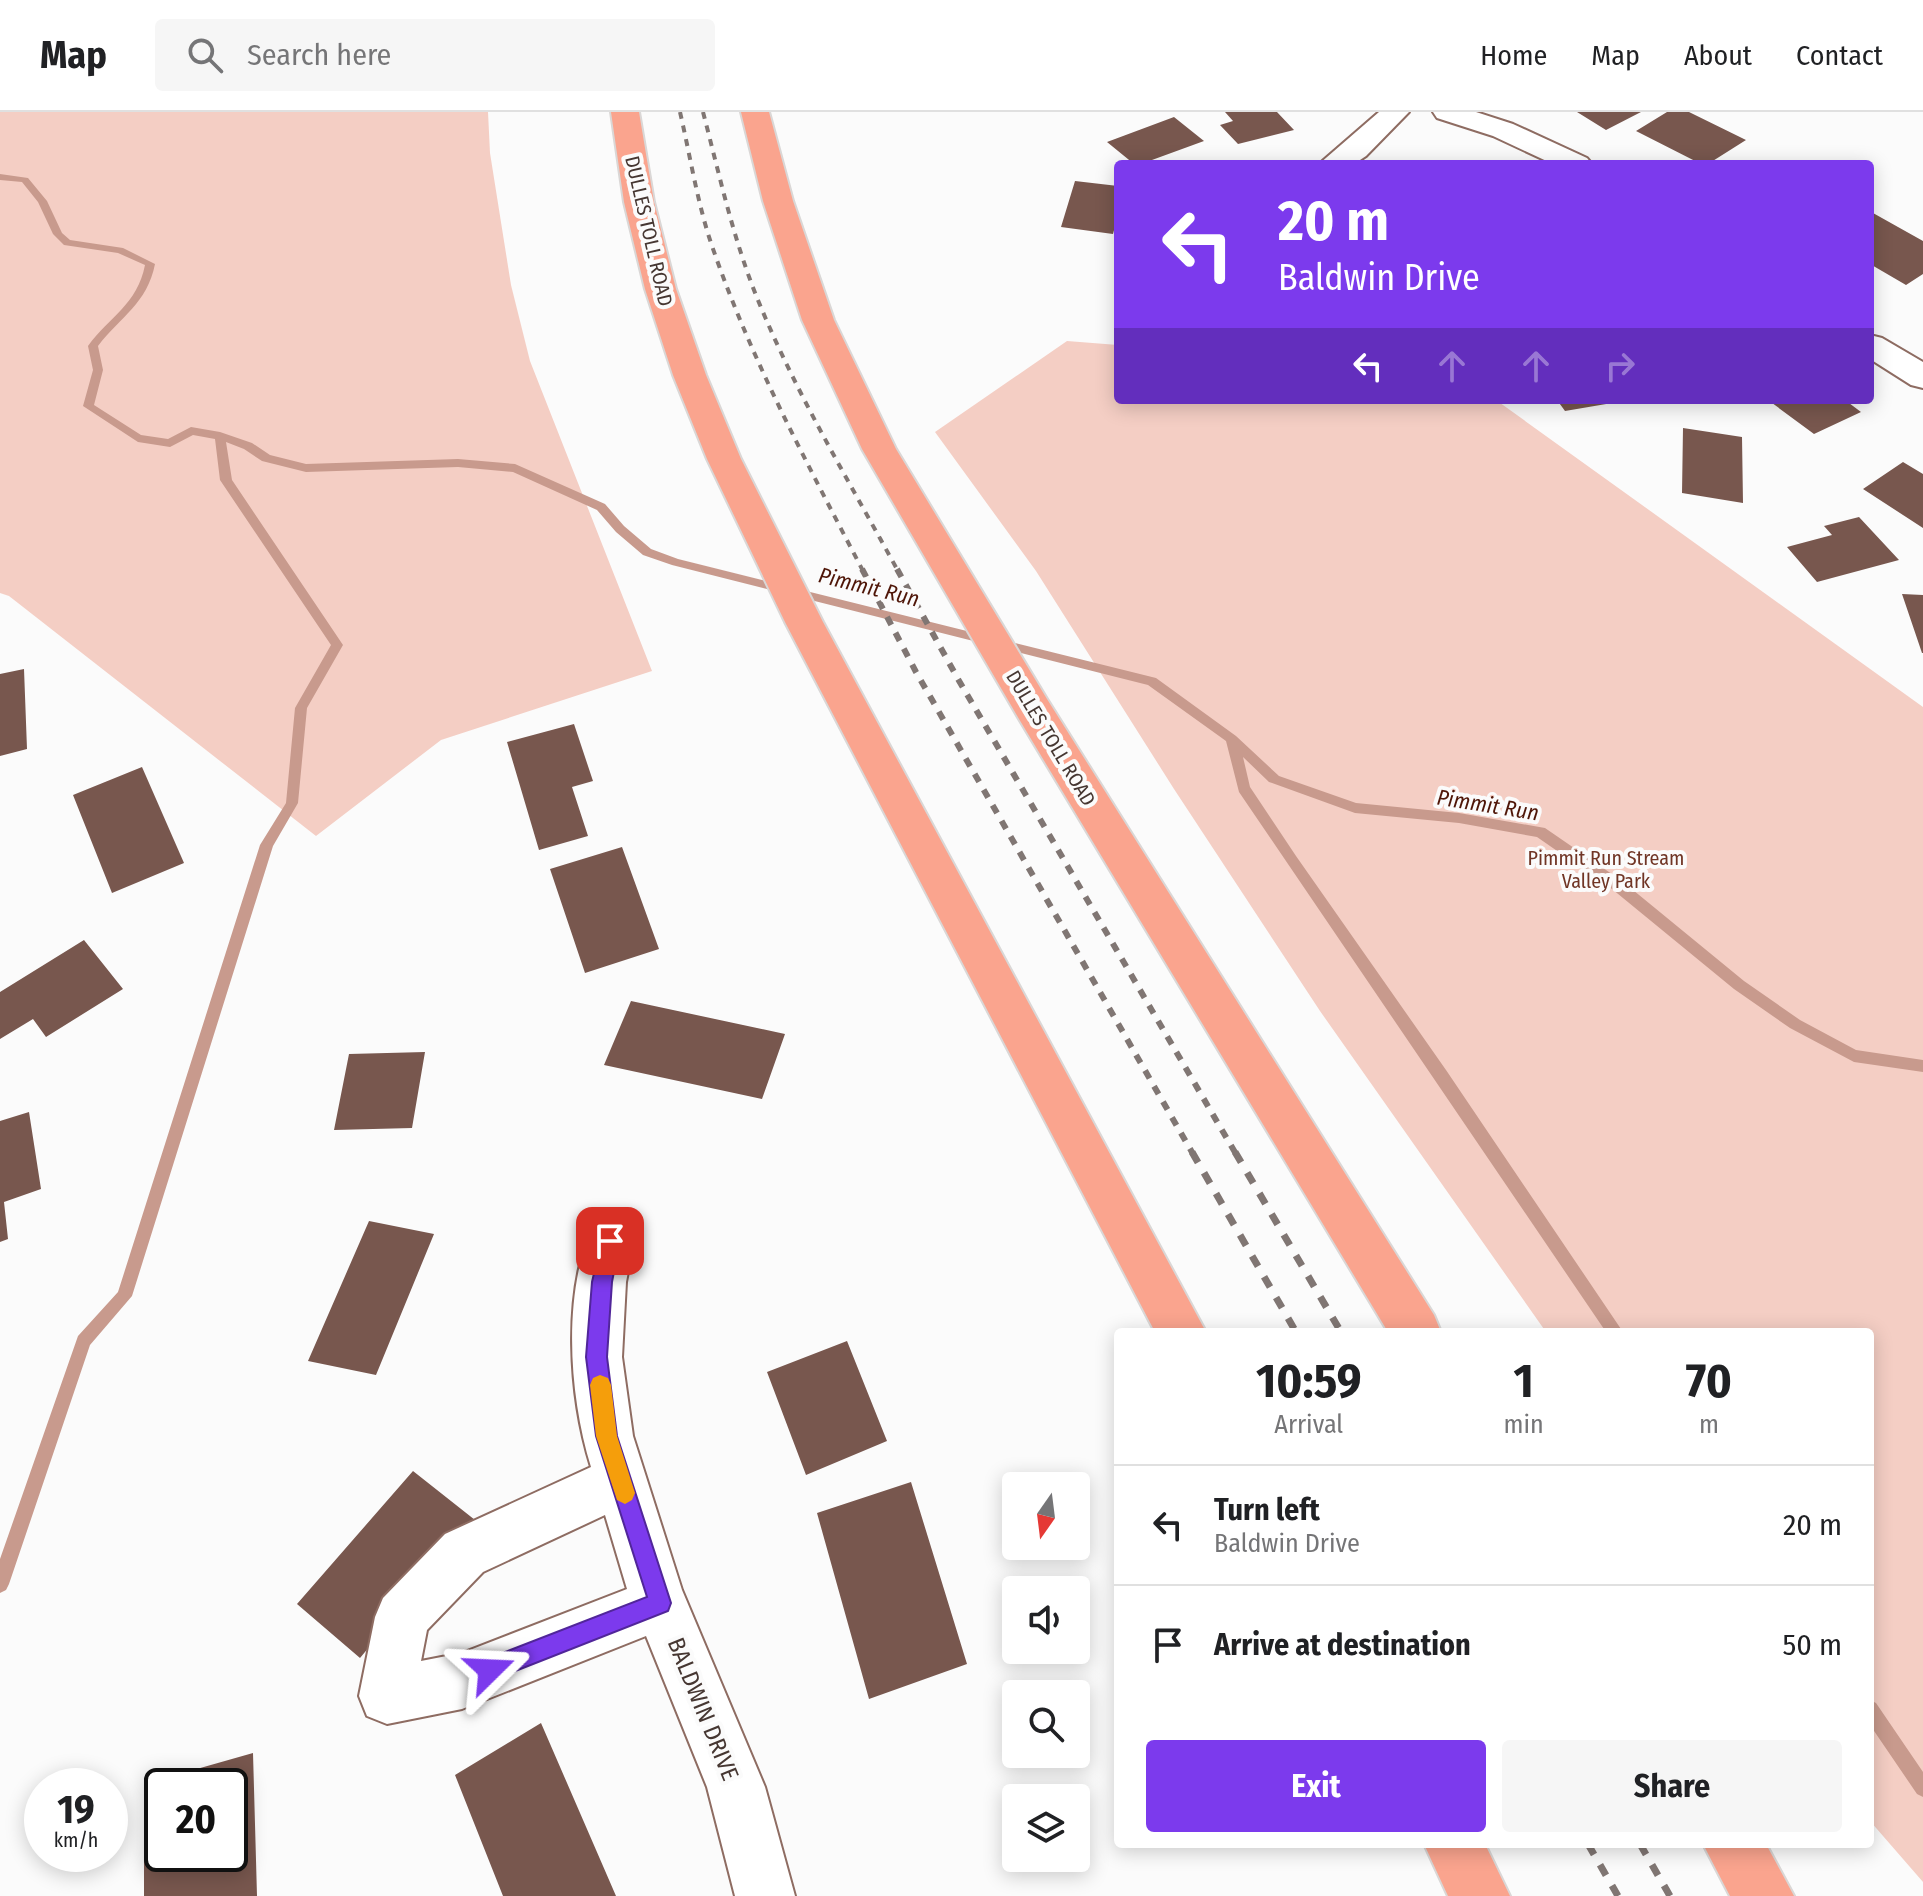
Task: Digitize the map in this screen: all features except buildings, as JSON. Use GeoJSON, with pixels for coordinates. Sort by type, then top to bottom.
{"type":"FeatureCollection","features":[{"type":"Feature","properties":{"kind":"highway","name":"DULLES TOLL ROAD"},"geometry":{"type":"LineString","coordinates":[[625,112],[641,207],[660,286],[691,382],[720,452],[821,653],[1179,1328]]}},
{"type":"Feature","properties":{"kind":"highway","name":"DULLES TOLL ROAD"},"geometry":{"type":"LineString","coordinates":[[755,112],[782,214],[818,320],[856,406],[908,501],[1033,709],[1414,1328]]}},
{"type":"Feature","properties":{"kind":"highway"},"geometry":{"type":"LineString","coordinates":[[1455,1848],[1480,1896]]}},
{"type":"Feature","properties":{"kind":"highway"},"geometry":{"type":"LineString","coordinates":[[1734,1848],[1764,1896]]}},
{"type":"Feature","properties":{"kind":"street"},"geometry":{"type":"LineString","coordinates":[[1340,160],[1356,150],[1395,112]]}},
{"type":"Feature","properties":{"kind":"street"},"geometry":{"type":"LineString","coordinates":[[1447,112],[1503,130],[1568,160]]}},
{"type":"Feature","properties":{"kind":"street"},"geometry":{"type":"LineString","coordinates":[[1874,347],[1923,377]]}},
{"type":"Feature","properties":{"kind":"street","name":"BALDWIN DRIVE"},"geometry":{"type":"LineString","coordinates":[[610,1241],[602,1282],[597,1357],[607,1436],[660,1603],[736,1787],[765,1896]]}},
{"type":"Feature","properties":{"kind":"street"},"geometry":{"type":"LineString","coordinates":[[621,1480],[464,1553],[402,1617],[387,1696],[462,1681],[660,1603]]}},
{"type":"Feature","properties":{"kind":"green space"},"geometry":{"type":"Polygon","coordinates":[[[0,112],[488,112],[490,153],[511,285],[530,361],[652,671],[441,740],[316,836],[9,596],[0,593],[0,112]]]}},
{"type":"Feature","properties":{"kind":"green space","name":"Pimmit Run Stream Valley Park"},"geometry":{"type":"Polygon","coordinates":[[[1067,341],[1114,345],[1114,404],[1502,404],[1923,707],[1923,1882],[1874,1826],[1874,1328],[1543,1328],[1320,1011],[1036,571],[935,432],[1067,341]]]}},
{"type":"Feature","properties":{"kind":"waterway","name":"Pimmit Run"},"geometry":{"type":"LineString","coordinates":[[0,177],[25,180],[42,201],[58,234],[67,243],[120,250],[150,264],[147,279],[136,300],[93,346],[98,370],[88,406],[138,438],[170,443],[191,431],[220,436]]}},
{"type":"Feature","properties":{"kind":"waterway"},"geometry":{"type":"LineString","coordinates":[[0,1584],[84,1341],[124,1296],[267,845],[292,803],[301,708],[337,645],[226,480],[220,436]]}},
{"type":"Feature","properties":{"kind":"waterway","name":"Pimmit Run"},"geometry":{"type":"LineString","coordinates":[[220,436],[248,446],[266,458],[306,468],[458,463],[515,468],[601,507],[620,529],[647,552],[676,562],[1152,681],[1232,739]]}},
{"type":"Feature","properties":{"kind":"waterway","name":"Pimmit Run"},"geometry":{"type":"LineString","coordinates":[[1232,739],[1274,779],[1355,808],[1459,818],[1540,832],[1617,885],[1739,985],[1795,1024],[1854,1056],[1923,1066]]}},
{"type":"Feature","properties":{"kind":"waterway"},"geometry":{"type":"LineString","coordinates":[[1232,739],[1244,788],[1612,1328]]}},
{"type":"Feature","properties":{"kind":"waterway"},"geometry":{"type":"LineString","coordinates":[[1874,1715],[1923,1788]]}},
{"type":"Feature","properties":{"kind":"railway"},"geometry":{"type":"LineString","coordinates":[[680,112],[702,211],[726,286],[781,410],[863,571]]}},
{"type":"Feature","properties":{"kind":"railway"},"geometry":{"type":"LineString","coordinates":[[703,112],[735,234],[760,305],[808,406],[898,571]]}},
{"type":"Feature","properties":{"kind":"railway"},"geometry":{"type":"LineString","coordinates":[[862,569],[916,672],[1193,1154]]}},
{"type":"Feature","properties":{"kind":"railway"},"geometry":{"type":"LineString","coordinates":[[897,569],[1236,1154]]}},
{"type":"Feature","properties":{"kind":"railway"},"geometry":{"type":"LineString","coordinates":[[1192,1152],[1294,1328]]}},
{"type":"Feature","properties":{"kind":"railway"},"geometry":{"type":"LineString","coordinates":[[1235,1152],[1339,1328]]}},
{"type":"Feature","properties":{"kind":"railway"},"geometry":{"type":"LineString","coordinates":[[1590,1848],[1618,1896]]}},
{"type":"Feature","properties":{"kind":"railway"},"geometry":{"type":"LineString","coordinates":[[1642,1848],[1670,1896]]}},
{"type":"Feature","properties":{"kind":"slow traffic"},"geometry":{"type":"LineString","coordinates":[[600,1385],[607,1436],[625,1493]]}},
{"type":"Feature","properties":{"kind":"route"},"geometry":{"type":"LineString","coordinates":[[490,1670],[660,1603],[607,1436],[597,1357],[602,1282],[610,1241]]}}]}
